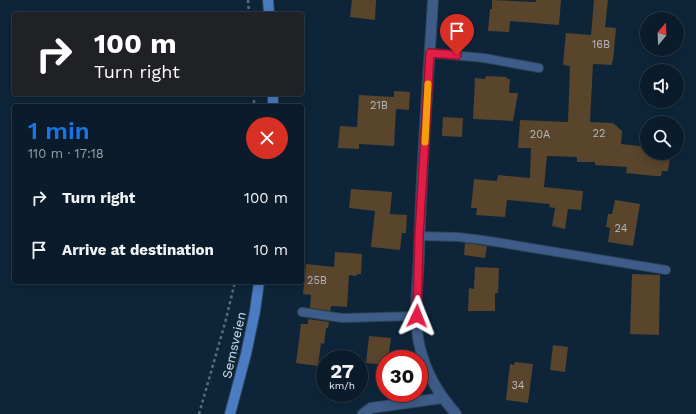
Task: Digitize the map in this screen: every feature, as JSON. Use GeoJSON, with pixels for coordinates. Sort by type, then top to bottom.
{"type":"FeatureCollection","features":[{"type":"Feature","properties":{"kind":"main road"},"geometry":{"type":"LineString","coordinates":[[268,0],[269,12]]}},
{"type":"Feature","properties":{"kind":"main road","name":"Semsveien"},"geometry":{"type":"LineString","coordinates":[[230,414],[246,354],[259,284]]}},
{"type":"Feature","properties":{"kind":"street"},"geometry":{"type":"LineString","coordinates":[[433,0],[419,236],[417,316],[420,347],[428,372],[442,398],[456,414]]}},
{"type":"Feature","properties":{"kind":"street"},"geometry":{"type":"LineString","coordinates":[[363,414],[371,408],[442,398]]}},
{"type":"Feature","properties":{"kind":"lane"},"geometry":{"type":"LineString","coordinates":[[430,53],[484,58],[539,68]]}},
{"type":"Feature","properties":{"kind":"lane"},"geometry":{"type":"LineString","coordinates":[[419,236],[458,237],[483,240],[666,270]]}},
{"type":"Feature","properties":{"kind":"lane"},"geometry":{"type":"LineString","coordinates":[[302,312],[342,318],[417,316]]}},
{"type":"Feature","properties":{"kind":"path"},"geometry":{"type":"LineString","coordinates":[[248,0],[249,12]]}},
{"type":"Feature","properties":{"kind":"path"},"geometry":{"type":"LineString","coordinates":[[199,414],[225,324],[235,284]]}},
{"type":"Feature","properties":{"kind":"building"},"geometry":{"type":"Polygon","coordinates":[[[352,0],[376,0],[375,20],[350,17],[352,0]]]}},
{"type":"Feature","properties":{"kind":"building"},"geometry":{"type":"Polygon","coordinates":[[[492,0],[536,2],[536,0],[561,0],[559,25],[510,21],[509,32],[488,31],[492,0]]]}},
{"type":"Feature","properties":{"kind":"building"},"geometry":{"type":"Polygon","coordinates":[[[594,0],[608,0],[605,27],[616,28],[613,61],[612,65],[593,64],[590,122],[613,123],[622,131],[621,144],[640,146],[640,160],[670,160],[668,171],[662,171],[661,176],[626,173],[627,167],[595,165],[595,162],[577,162],[577,157],[547,156],[544,187],[583,191],[581,210],[568,209],[565,229],[552,226],[555,208],[549,207],[550,204],[507,200],[505,217],[476,215],[477,208],[471,208],[474,179],[497,181],[498,175],[530,178],[531,148],[518,148],[520,120],[568,122],[570,66],[563,65],[566,33],[591,35],[594,0]]]}},
{"type":"Feature","properties":{"kind":"building"},"geometry":{"type":"Polygon","coordinates":[[[486,76],[507,77],[507,79],[510,79],[509,93],[518,93],[513,121],[473,119],[475,78],[485,79],[486,76]]]}},
{"type":"Feature","properties":{"kind":"building"},"geometry":{"type":"Polygon","coordinates":[[[394,91],[410,92],[409,110],[396,109],[394,146],[359,144],[359,149],[338,148],[340,126],[357,127],[359,95],[394,97],[394,91]]]}},
{"type":"Feature","properties":{"kind":"building"},"geometry":{"type":"Polygon","coordinates":[[[443,117],[463,118],[462,137],[442,136],[443,117]]]}},
{"type":"Feature","properties":{"kind":"building"},"geometry":{"type":"Polygon","coordinates":[[[351,189],[392,192],[390,214],[407,215],[406,233],[402,233],[400,250],[371,247],[375,211],[349,208],[351,189]]]}},
{"type":"Feature","properties":{"kind":"building"},"geometry":{"type":"Polygon","coordinates":[[[615,200],[640,204],[633,246],[608,242],[610,228],[606,227],[608,214],[612,214],[615,200]]]}},
{"type":"Feature","properties":{"kind":"building"},"geometry":{"type":"Polygon","coordinates":[[[465,243],[487,246],[485,258],[464,255],[465,243]]]}},
{"type":"Feature","properties":{"kind":"building"},"geometry":{"type":"Polygon","coordinates":[[[335,252],[362,254],[361,274],[357,274],[356,276],[349,275],[347,307],[331,306],[330,311],[310,308],[311,295],[303,294],[306,264],[334,267],[335,252]]]}},
{"type":"Feature","properties":{"kind":"building"},"geometry":{"type":"Polygon","coordinates":[[[475,267],[499,268],[498,293],[495,293],[495,311],[468,311],[469,288],[474,289],[475,267]]]}},
{"type":"Feature","properties":{"kind":"building"},"geometry":{"type":"Polygon","coordinates":[[[632,274],[660,275],[659,335],[630,334],[632,274]]]}},
{"type":"Feature","properties":{"kind":"building"},"geometry":{"type":"Polygon","coordinates":[[[308,319],[329,322],[328,328],[326,328],[324,344],[321,343],[320,350],[316,350],[316,366],[296,363],[301,324],[308,324],[308,319]]]}},
{"type":"Feature","properties":{"kind":"building"},"geometry":{"type":"Polygon","coordinates":[[[369,336],[391,338],[389,350],[376,350],[376,364],[368,363],[369,336]]]}},
{"type":"Feature","properties":{"kind":"building"},"geometry":{"type":"Polygon","coordinates":[[[553,345],[568,347],[565,372],[550,370],[553,345]]]}},
{"type":"Feature","properties":{"kind":"building"},"geometry":{"type":"Polygon","coordinates":[[[515,362],[533,364],[528,403],[506,400],[510,364],[514,365],[515,362]]]}},
{"type":"Feature","properties":{"kind":"slow traffic"},"geometry":{"type":"LineString","coordinates":[[425,142],[428,84]]}},
{"type":"Feature","properties":{"kind":"route"},"geometry":{"type":"LineString","coordinates":[[417,316],[419,236],[430,53],[457,55]]}}]}
